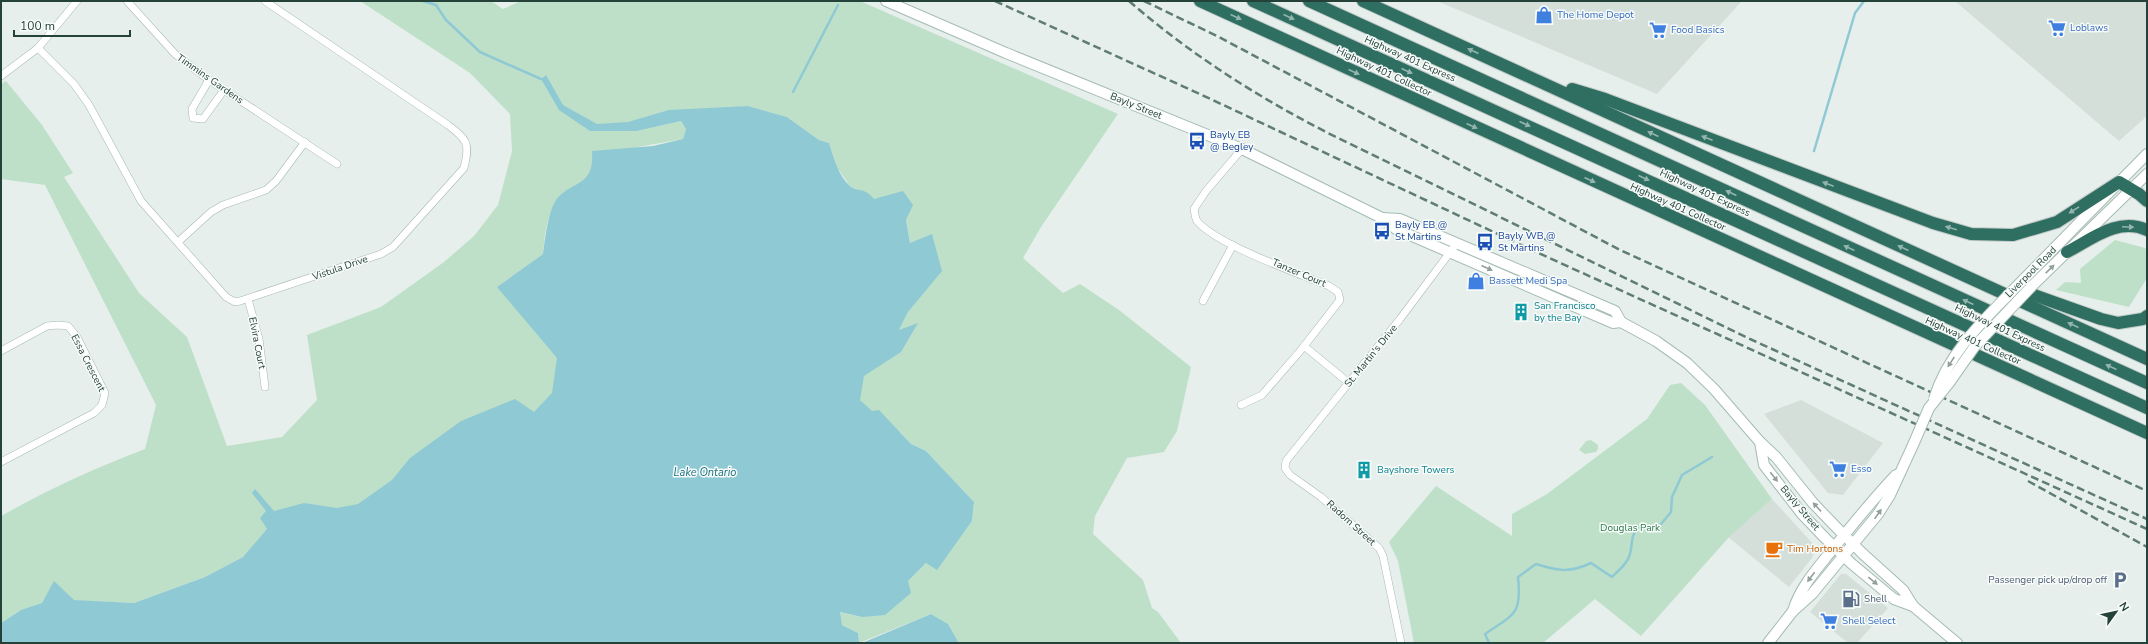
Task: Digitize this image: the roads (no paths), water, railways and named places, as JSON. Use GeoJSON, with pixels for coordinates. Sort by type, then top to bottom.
{"type":"FeatureCollection","features":[{"type":"Feature","properties":{"kind":"highway","name":"Highway 401 Collector"},"geometry":{"type":"LineString","coordinates":[[1200,1],[2147,433]]}},
{"type":"Feature","properties":{"kind":"highway","name":"Highway 401 Express"},"geometry":{"type":"LineString","coordinates":[[1253,1],[2147,408]]}},
{"type":"Feature","properties":{"kind":"highway","name":"Highway 401 Express"},"geometry":{"type":"LineString","coordinates":[[1309,1],[2147,383]]}},
{"type":"Feature","properties":{"kind":"highway"},"geometry":{"type":"LineString","coordinates":[[1363,1],[2147,359]]}},
{"type":"Feature","properties":{"kind":"highway"},"geometry":{"type":"LineString","coordinates":[[1509,67],[1605,99],[1933,223],[1971,234],[2013,235],[2057,222],[2115,179],[2132,189],[2147,201]]}},
{"type":"Feature","properties":{"kind":"highway"},"geometry":{"type":"LineString","coordinates":[[2067,252],[2110,228],[2127,226],[2147,230]]}},
{"type":"Feature","properties":{"kind":"highway"},"geometry":{"type":"LineString","coordinates":[[1976,282],[2013,288],[2101,319],[2118,323],[2147,316]]}},
{"type":"Feature","properties":{"kind":"main road","name":"Bayly Street"},"geometry":{"type":"LineString","coordinates":[[886,1],[1006,53],[1242,149],[1382,218],[1396,229],[1613,323],[1621,322]]}},
{"type":"Feature","properties":{"kind":"main road","name":"Liverpool Road"},"geometry":{"type":"LineString","coordinates":[[2028,283],[2115,179],[2147,154]]}},
{"type":"Feature","properties":{"kind":"main road","name":"Liverpool Road"},"geometry":{"type":"LineString","coordinates":[[1768,643],[1793,611],[1812,594],[1864,533],[1890,495],[1899,472],[1933,402],[1939,381],[1965,341],[2028,283],[2067,252],[2147,174]]}},
{"type":"Feature","properties":{"kind":"main road","name":"Bayly Street"},"geometry":{"type":"LineString","coordinates":[[1382,218],[1400,219],[1614,311],[1621,322],[1656,340],[1687,363],[1736,412],[1760,442],[1776,457],[1813,503],[1853,545],[1903,590],[1913,606],[1956,643]]}},
{"type":"Feature","properties":{"kind":"main road","name":"Bayly Street"},"geometry":{"type":"LineString","coordinates":[[1760,442],[1764,465],[1802,514],[1843,556],[1894,599],[1913,606]]}},
{"type":"Feature","properties":{"kind":"main road","name":"Liverpool Road"},"geometry":{"type":"LineString","coordinates":[[1793,611],[1797,595],[1876,496],[1899,472]]}},
{"type":"Feature","properties":{"kind":"street"},"geometry":{"type":"LineString","coordinates":[[1,76],[38,48],[77,1]]}},
{"type":"Feature","properties":{"kind":"street","name":"Timmins Gardens"},"geometry":{"type":"LineString","coordinates":[[128,1],[174,54],[224,90],[337,164]]}},
{"type":"Feature","properties":{"kind":"street","name":"Vistula Drive"},"geometry":{"type":"LineString","coordinates":[[38,48],[74,84],[89,105],[141,201],[226,297],[235,302],[248,299],[381,254],[393,247],[464,168],[468,154],[464,137],[265,1]]}},
{"type":"Feature","properties":{"kind":"street"},"geometry":{"type":"LineString","coordinates":[[210,80],[192,109],[193,118],[203,119],[224,90]]}},
{"type":"Feature","properties":{"kind":"street"},"geometry":{"type":"LineString","coordinates":[[178,242],[211,212],[223,205],[266,190],[276,181],[305,142]]}},
{"type":"Feature","properties":{"kind":"street","name":"Tanzer Court"},"geometry":{"type":"LineString","coordinates":[[1241,405],[1262,395],[1335,309],[1340,300],[1338,292],[1330,286],[1233,245],[1203,227],[1196,219],[1194,209],[1206,191],[1242,149]]}},
{"type":"Feature","properties":{"kind":"street","name":"St. Martin's Drive"},"geometry":{"type":"LineString","coordinates":[[1285,468],[1286,461],[1349,383],[1457,243]]}},
{"type":"Feature","properties":{"kind":"street"},"geometry":{"type":"LineString","coordinates":[[1203,301],[1233,245]]}},
{"type":"Feature","properties":{"kind":"street","name":"Elvira Court"},"geometry":{"type":"LineString","coordinates":[[248,299],[259,339],[265,387]]}},
{"type":"Feature","properties":{"kind":"street","name":"Essa Crescent"},"geometry":{"type":"LineString","coordinates":[[1,351],[47,326],[68,326],[77,337],[105,393],[102,404],[94,412],[1,462]]}},
{"type":"Feature","properties":{"kind":"street"},"geometry":{"type":"LineString","coordinates":[[1304,346],[1349,383]]}},
{"type":"Feature","properties":{"kind":"street","name":"Radom Street"},"geometry":{"type":"LineString","coordinates":[[1285,468],[1290,475],[1321,497],[1379,548],[1383,556],[1401,643]]}},
{"type":"Feature","properties":{"kind":"water","name":"Lake Ontario"},"geometry":{"type":"Polygon","coordinates":[[[546,75],[563,105],[597,124],[628,122],[669,110],[748,106],[787,117],[819,140],[829,143],[839,172],[846,182],[853,188],[867,192],[874,199],[903,191],[913,205],[906,220],[910,243],[932,234],[942,271],[908,312],[899,330],[918,323],[901,352],[864,376],[860,400],[872,411],[879,410],[911,444],[926,451],[974,502],[972,521],[937,570],[926,563],[908,581],[911,593],[885,615],[862,617],[840,612],[842,625],[858,633],[859,643],[1,643],[1,623],[21,610],[42,603],[54,581],[74,600],[134,603],[205,577],[243,557],[267,529],[260,518],[266,511],[252,493],[255,489],[274,511],[304,503],[337,508],[358,504],[392,480],[410,458],[461,421],[515,399],[534,412],[552,393],[557,358],[497,287],[543,254],[547,226],[553,205],[562,194],[586,177],[590,171],[592,163],[592,151],[653,146],[683,139],[686,129],[681,121],[636,131],[590,131],[559,110],[541,79],[546,75]]]}},
{"type":"Feature","properties":{"kind":"water"},"geometry":{"type":"Polygon","coordinates":[[[931,614],[948,624],[959,643],[862,643],[931,614]]]}},
{"type":"Feature","properties":{"kind":"waterway"},"geometry":{"type":"LineString","coordinates":[[423,1],[436,5],[446,20],[480,52],[541,79]]}},
{"type":"Feature","properties":{"kind":"waterway"},"geometry":{"type":"LineString","coordinates":[[1814,151],[1855,13],[1864,1]]}},
{"type":"Feature","properties":{"kind":"waterway"},"geometry":{"type":"LineString","coordinates":[[793,92],[838,5]]}},
{"type":"Feature","properties":{"kind":"waterway"},"geometry":{"type":"LineString","coordinates":[[1489,643],[1485,634],[1509,617],[1517,606],[1519,599],[1518,577],[1536,564],[1551,568],[1570,570],[1591,563],[1612,577],[1627,560],[1630,554],[1633,537],[1638,527],[1656,530],[1671,512],[1672,497],[1682,475],[1712,457]]}},
{"type":"Feature","properties":{"kind":"railway"},"geometry":{"type":"LineString","coordinates":[[995,1],[1202,95],[1534,251],[2147,529]]}},
{"type":"Feature","properties":{"kind":"railway"},"geometry":{"type":"LineString","coordinates":[[1129,1],[1176,39],[1224,73],[1249,89],[1328,133],[1750,339],[2147,519]]}},
{"type":"Feature","properties":{"kind":"railway"},"geometry":{"type":"LineString","coordinates":[[1144,1],[1217,36],[1620,250],[2147,491]]}},
{"type":"Feature","properties":{"kind":"railway"},"geometry":{"type":"LineString","coordinates":[[2028,481],[2147,547]]}},
{"type":"Feature","properties":{"kind":"place","name":"The Home Depot"},"geometry":{"type":"Point","coordinates":[1544,15]}},
{"type":"Feature","properties":{"kind":"place","name":"Loblaws"},"geometry":{"type":"Point","coordinates":[2057,28]}},
{"type":"Feature","properties":{"kind":"place","name":"Food Basics"},"geometry":{"type":"Point","coordinates":[1658,30]}},
{"type":"Feature","properties":{"kind":"place","name":"Bayly EB @ Begley"},"geometry":{"type":"Point","coordinates":[1197,141]}},
{"type":"Feature","properties":{"kind":"place","name":"Bayly EB @ St Martins"},"geometry":{"type":"Point","coordinates":[1382,231]}},
{"type":"Feature","properties":{"kind":"place","name":"Bayly WB @ St Martins"},"geometry":{"type":"Point","coordinates":[1485,242]}},
{"type":"Feature","properties":{"kind":"place","name":"Bassett Medi Spa"},"geometry":{"type":"Point","coordinates":[1476,281]}},
{"type":"Feature","properties":{"kind":"place","name":"San Francisco by the Bay"},"geometry":{"type":"Point","coordinates":[1521,312]}},
{"type":"Feature","properties":{"kind":"place","name":"Esso"},"geometry":{"type":"Point","coordinates":[1838,469]}},
{"type":"Feature","properties":{"kind":"place","name":"Bayshore Towers"},"geometry":{"type":"Point","coordinates":[1364,470]}},
{"type":"Feature","properties":{"kind":"place","name":"Tim Hortons"},"geometry":{"type":"Point","coordinates":[1774,549]}},
{"type":"Feature","properties":{"kind":"place","name":"Passenger pick up/drop off"},"geometry":{"type":"Point","coordinates":[2120,580]}},
{"type":"Feature","properties":{"kind":"place","name":"Shell"},"geometry":{"type":"Point","coordinates":[1851,599]}},
{"type":"Feature","properties":{"kind":"place","name":"Shell Select"},"geometry":{"type":"Point","coordinates":[1829,621]}},
{"type":"Feature","properties":{"kind":"park label","name":"Douglas Park"},"geometry":{"type":"Point","coordinates":[1630,528]}}]}
